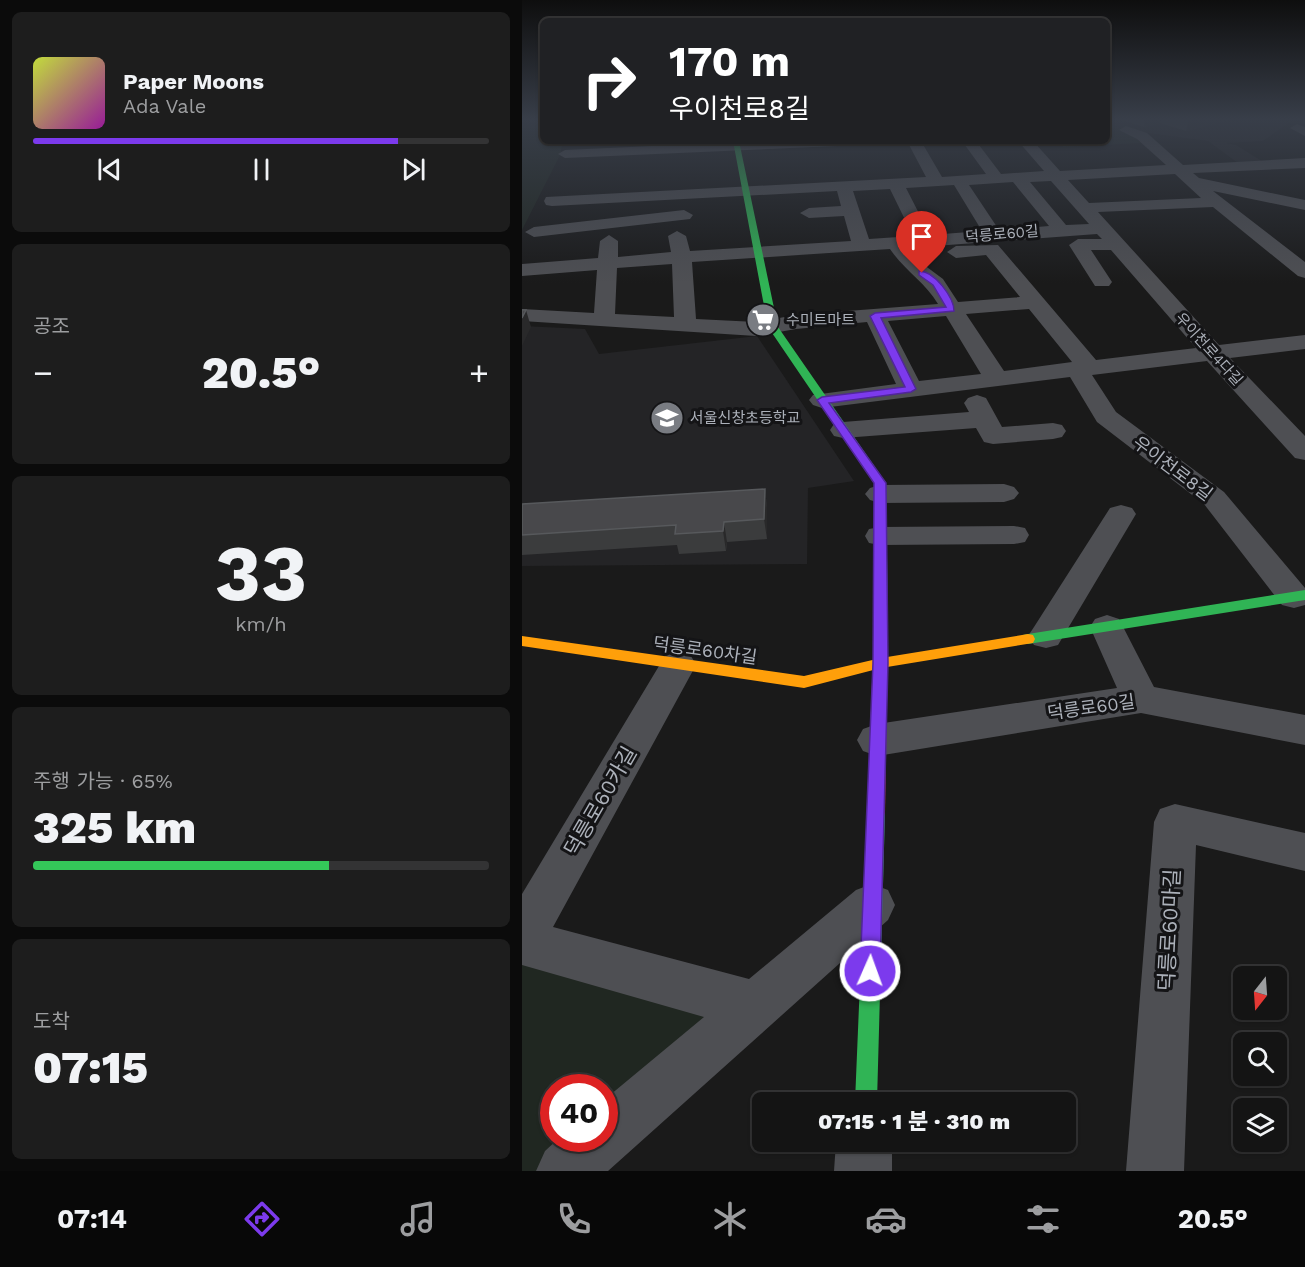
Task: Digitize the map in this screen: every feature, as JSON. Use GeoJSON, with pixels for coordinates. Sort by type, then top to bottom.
{"type":"FeatureCollection","features":[{"type":"Feature","properties":{"kind":"street"},"geometry":{"type":"LineString","coordinates":[[522,250],[552,201],[560,174]]}},
{"type":"Feature","properties":{"kind":"street"},"geometry":{"type":"LineString","coordinates":[[742,174],[773,327],[880,483],[881,663],[866,1092]]}},
{"type":"Feature","properties":{"kind":"street"},"geometry":{"type":"LineString","coordinates":[[932,174],[937,182]]}},
{"type":"Feature","properties":{"kind":"street"},"geometry":{"type":"LineString","coordinates":[[993,174],[997,179]]}},
{"type":"Feature","properties":{"kind":"street","name":"우이천로4다길"},"geometry":{"type":"LineString","coordinates":[[1053,174],[1210,351],[1299,439]]}},
{"type":"Feature","properties":{"kind":"street"},"geometry":{"type":"LineString","coordinates":[[727,210],[747,200],[814,183],[844,187],[876,179],[896,184],[1104,174]]}},
{"type":"Feature","properties":{"kind":"street"},"geometry":{"type":"LineString","coordinates":[[1183,174],[1218,202],[1297,258],[1305,272]]}},
{"type":"Feature","properties":{"kind":"street"},"geometry":{"type":"LineString","coordinates":[[1018,178],[1061,230]]}},
{"type":"Feature","properties":{"kind":"street"},"geometry":{"type":"LineString","coordinates":[[959,181],[993,235]]}},
{"type":"Feature","properties":{"kind":"street"},"geometry":{"type":"LineString","coordinates":[[1193,182],[1305,205]]}},
{"type":"Feature","properties":{"kind":"street"},"geometry":{"type":"LineString","coordinates":[[896,184],[924,241]]}},
{"type":"Feature","properties":{"kind":"street"},"geometry":{"type":"LineString","coordinates":[[802,234],[860,238],[844,187]]}},
{"type":"Feature","properties":{"kind":"street"},"geometry":{"type":"LineString","coordinates":[[552,201],[632,191],[667,190],[747,200]]}},
{"type":"Feature","properties":{"kind":"street"},"geometry":{"type":"LineString","coordinates":[[1083,208],[1218,202]]}},
{"type":"Feature","properties":{"kind":"street"},"geometry":{"type":"LineString","coordinates":[[809,213],[851,210]]}},
{"type":"Feature","properties":{"kind":"street"},"geometry":{"type":"LineString","coordinates":[[534,232],[706,212]]}},
{"type":"Feature","properties":{"kind":"street"},"geometry":{"type":"LineString","coordinates":[[674,216],[682,260],[685,326]]}},
{"type":"Feature","properties":{"kind":"street"},"geometry":{"type":"LineString","coordinates":[[604,320],[609,263],[609,223]]}},
{"type":"Feature","properties":{"kind":"street","name":"덕릉로60길"},"geometry":{"type":"LineString","coordinates":[[522,270],[759,252],[860,238],[899,250],[924,241],[1061,230],[1108,236]]}},
{"type":"Feature","properties":{"kind":"street"},"geometry":{"type":"LineString","coordinates":[[1102,282],[1078,245],[1108,236]]}},
{"type":"Feature","properties":{"kind":"street","name":"우이천로8길"},"geometry":{"type":"LineString","coordinates":[[899,250],[991,249],[1082,367],[1106,417],[1214,498],[1300,596]]}},
{"type":"Feature","properties":{"kind":"street"},"geometry":{"type":"LineString","coordinates":[[899,250],[936,283],[996,378]]}},
{"type":"Feature","properties":{"kind":"street"},"geometry":{"type":"LineString","coordinates":[[522,315],[756,329],[1034,302]]}},
{"type":"Feature","properties":{"kind":"street"},"geometry":{"type":"LineString","coordinates":[[875,316],[911,389]]}},
{"type":"Feature","properties":{"kind":"street"},"geometry":{"type":"LineString","coordinates":[[822,400],[1210,351],[1305,342]]}},
{"type":"Feature","properties":{"kind":"street"},"geometry":{"type":"LineString","coordinates":[[967,382],[993,436],[1053,431]]}},
{"type":"Feature","properties":{"kind":"street"},"geometry":{"type":"LineString","coordinates":[[843,430],[985,419]]}},
{"type":"Feature","properties":{"kind":"street"},"geometry":{"type":"LineString","coordinates":[[880,494],[1004,493]]}},
{"type":"Feature","properties":{"kind":"street"},"geometry":{"type":"LineString","coordinates":[[1046,636],[1122,514]]}},
{"type":"Feature","properties":{"kind":"street"},"geometry":{"type":"LineString","coordinates":[[880,536],[1014,535]]}},
{"type":"Feature","properties":{"kind":"street","name":"덕릉로60차길"},"geometry":{"type":"LineString","coordinates":[[522,641],[804,682],[881,663],[1300,596]]}},
{"type":"Feature","properties":{"kind":"street"},"geometry":{"type":"LineString","coordinates":[[1107,627],[1141,699]]}},
{"type":"Feature","properties":{"kind":"street","name":"덕릉로60카길"},"geometry":{"type":"LineString","coordinates":[[522,938],[678,665]]}},
{"type":"Feature","properties":{"kind":"street","name":"덕릉로60길"},"geometry":{"type":"LineString","coordinates":[[877,740],[1141,699],[1305,730]]}},
{"type":"Feature","properties":{"kind":"street","name":"덕릉로60마길"},"geometry":{"type":"LineString","coordinates":[[1155,1171],[1175,822],[1305,852]]}},
{"type":"Feature","properties":{"kind":"street"},"geometry":{"type":"LineString","coordinates":[[618,1126],[872,905]]}},
{"type":"Feature","properties":{"kind":"street"},"geometry":{"type":"LineString","coordinates":[[522,942],[755,1006]]}},
{"type":"Feature","properties":{"kind":"street"},"geometry":{"type":"LineString","coordinates":[[565,1171],[587,1152]]}},
{"type":"Feature","properties":{"kind":"street"},"geometry":{"type":"LineString","coordinates":[[864,1152],[864,1171]]}},
{"type":"Feature","properties":{"kind":"shaded area"},"geometry":{"type":"Polygon","coordinates":[[[522,174],[551,174],[522,230],[522,174]]]}},
{"type":"Feature","properties":{"kind":"shaded area","name":"서울신창초등학교"},"geometry":{"type":"Polygon","coordinates":[[[522,326],[585,329],[599,354],[757,336],[854,481],[808,488],[807,564],[522,566],[522,326]]]}},
{"type":"Feature","properties":{"kind":"shaded area"},"geometry":{"type":"Polygon","coordinates":[[[522,949],[742,1008],[618,1116],[618,1074],[540,1074],[540,1152],[577,1152],[554,1171],[522,1171],[522,949]]]}},
{"type":"Feature","properties":{"kind":"building"},"geometry":{"type":"Polygon","coordinates":[[[765,489],[764,519],[724,522],[723,531],[675,534],[676,525],[522,535],[522,504],[765,489]]]}},
{"type":"Feature","properties":{"kind":"traffic: fast"},"geometry":{"type":"LineString","coordinates":[[742,174],[773,327],[880,483],[881,631]]}},
{"type":"Feature","properties":{"kind":"traffic: fast"},"geometry":{"type":"LineString","coordinates":[[1028,639],[1305,595]]}},
{"type":"Feature","properties":{"kind":"traffic: fast"},"geometry":{"type":"LineString","coordinates":[[866,1092],[876,813]]}},
{"type":"Feature","properties":{"kind":"traffic: slow"},"geometry":{"type":"LineString","coordinates":[[522,641],[804,682],[881,663],[1028,639]]}},
{"type":"Feature","properties":{"kind":"traffic: jam"},"geometry":{"type":"LineString","coordinates":[[876,813],[881,631]]}},
{"type":"Feature","properties":{"kind":"place","name":"수미트마트"},"geometry":{"type":"Point","coordinates":[763,320]}},
{"type":"Feature","properties":{"kind":"place","name":"서울신창초등학교"},"geometry":{"type":"Point","coordinates":[667,418]}},
{"type":"Feature","properties":{"kind":"route"},"geometry":{"type":"LineString","coordinates":[[870,971],[881,663],[880,483],[822,400],[911,389],[875,316],[951,310],[936,283],[922,273]]}}]}
